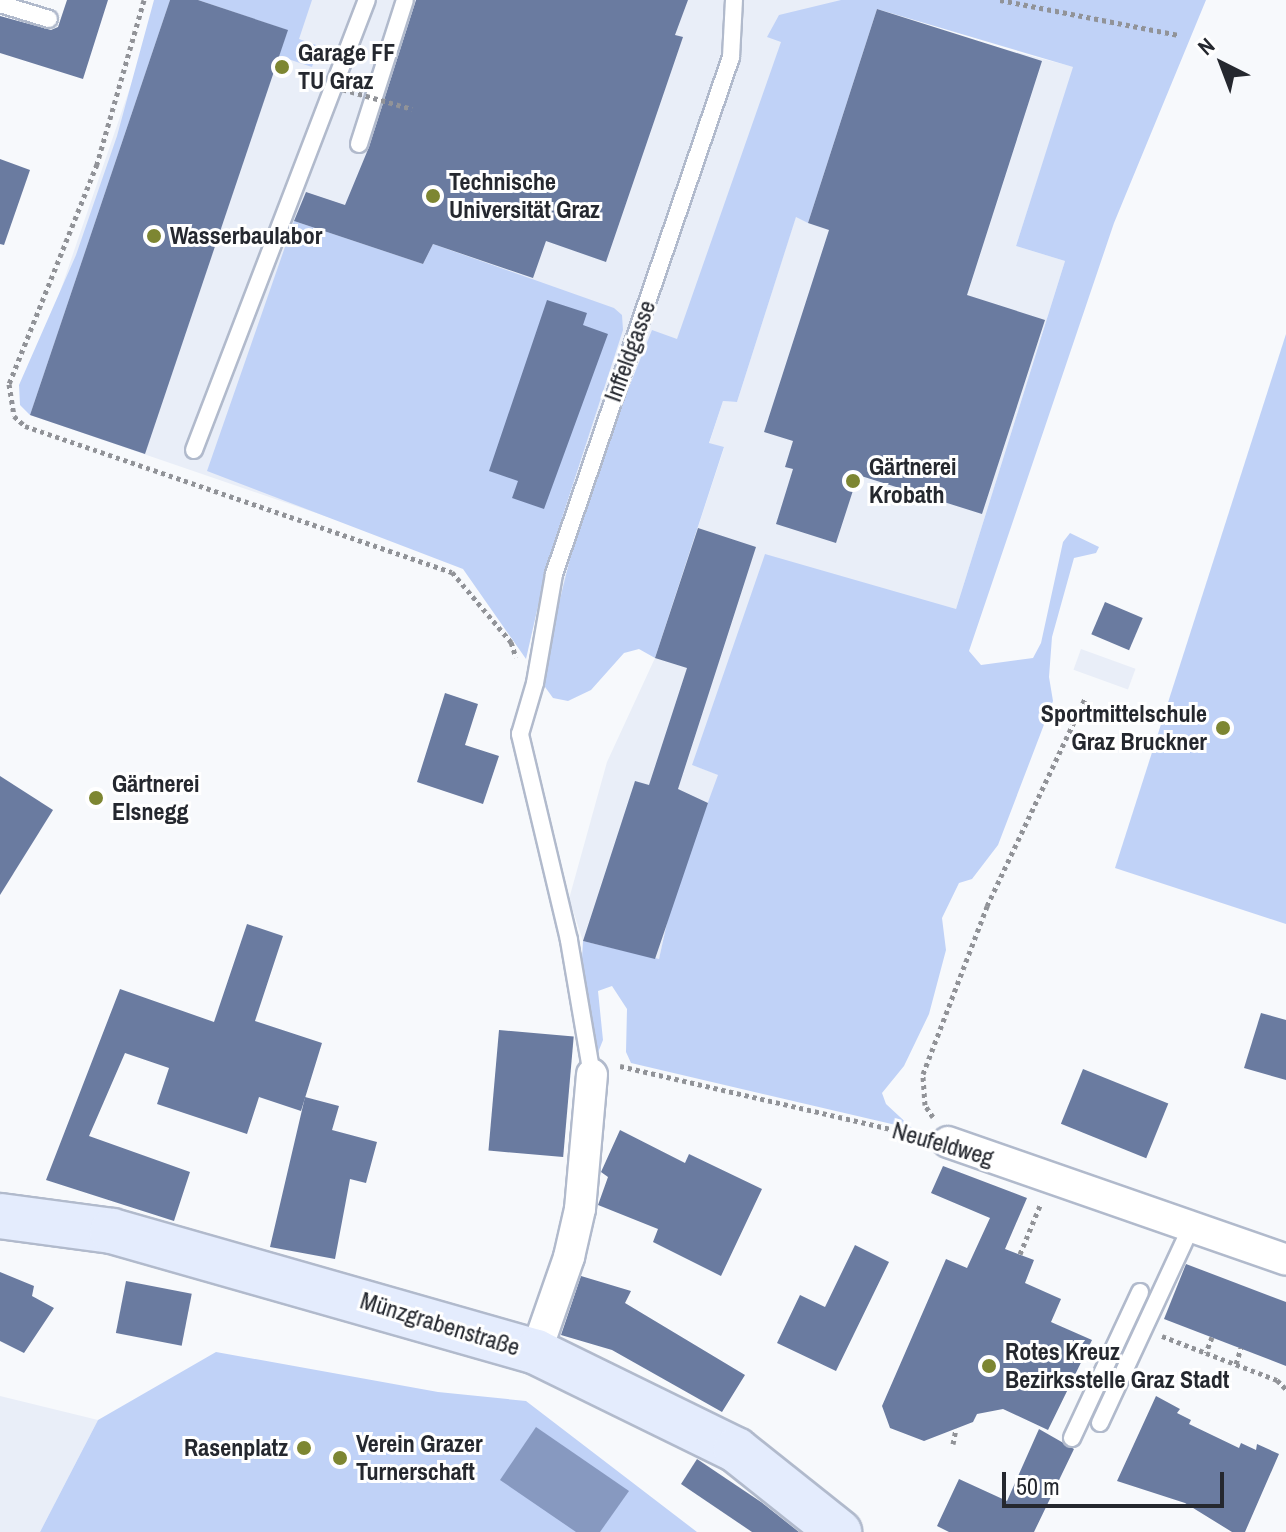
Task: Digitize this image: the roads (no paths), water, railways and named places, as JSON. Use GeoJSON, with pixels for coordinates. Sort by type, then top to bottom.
{"type":"FeatureCollection","features":[{"type":"Feature","properties":{"kind":"main road","name":"Münzgrabenstraße"},"geometry":{"type":"LineString","coordinates":[[0,1216],[126,1235],[536,1352],[736,1450],[839,1532]]}},
{"type":"Feature","properties":{"kind":"street"},"geometry":{"type":"LineString","coordinates":[[536,1352],[569,1257],[580,1209],[592,1075]]}},
{"type":"Feature","properties":{"kind":"street","name":"Neufeldweg"},"geometry":{"type":"LineString","coordinates":[[948,1142],[1286,1260]]}},
{"type":"Feature","properties":{"kind":"lane"},"geometry":{"type":"LineString","coordinates":[[194,450],[367,0]]}},
{"type":"Feature","properties":{"kind":"lane"},"geometry":{"type":"LineString","coordinates":[[359,144],[405,0]]}},
{"type":"Feature","properties":{"kind":"lane","name":"Inffeldgasse"},"geometry":{"type":"LineString","coordinates":[[592,1075],[569,940],[520,734],[554,574],[731,57],[734,0]]}},
{"type":"Feature","properties":{"kind":"lane"},"geometry":{"type":"LineString","coordinates":[[0,4],[49,19]]}},
{"type":"Feature","properties":{"kind":"lane"},"geometry":{"type":"LineString","coordinates":[[1100,1423],[1192,1225]]}},
{"type":"Feature","properties":{"kind":"lane"},"geometry":{"type":"LineString","coordinates":[[1072,1438],[1140,1292]]}},
{"type":"Feature","properties":{"kind":"place","name":"Garage FF TU Graz"},"geometry":{"type":"Point","coordinates":[282,67]}},
{"type":"Feature","properties":{"kind":"place","name":"Technische Universität Graz"},"geometry":{"type":"Point","coordinates":[433,196]}},
{"type":"Feature","properties":{"kind":"place","name":"Wasserbaulabor"},"geometry":{"type":"Point","coordinates":[154,236]}},
{"type":"Feature","properties":{"kind":"place","name":"Gärtnerei Krobath"},"geometry":{"type":"Point","coordinates":[853,481]}},
{"type":"Feature","properties":{"kind":"place","name":"Sportmittelschule Graz Bruckner"},"geometry":{"type":"Point","coordinates":[1223,728]}},
{"type":"Feature","properties":{"kind":"place","name":"Gärtnerei Elsnegg"},"geometry":{"type":"Point","coordinates":[96,798]}},
{"type":"Feature","properties":{"kind":"place","name":"Rotes Kreuz Bezirksstelle Graz Stadt"},"geometry":{"type":"Point","coordinates":[989,1366]}},
{"type":"Feature","properties":{"kind":"place","name":"Rasenplatz"},"geometry":{"type":"Point","coordinates":[304,1448]}},
{"type":"Feature","properties":{"kind":"place","name":"Verein Grazer Turnerschaft"},"geometry":{"type":"Point","coordinates":[340,1458]}}]}
